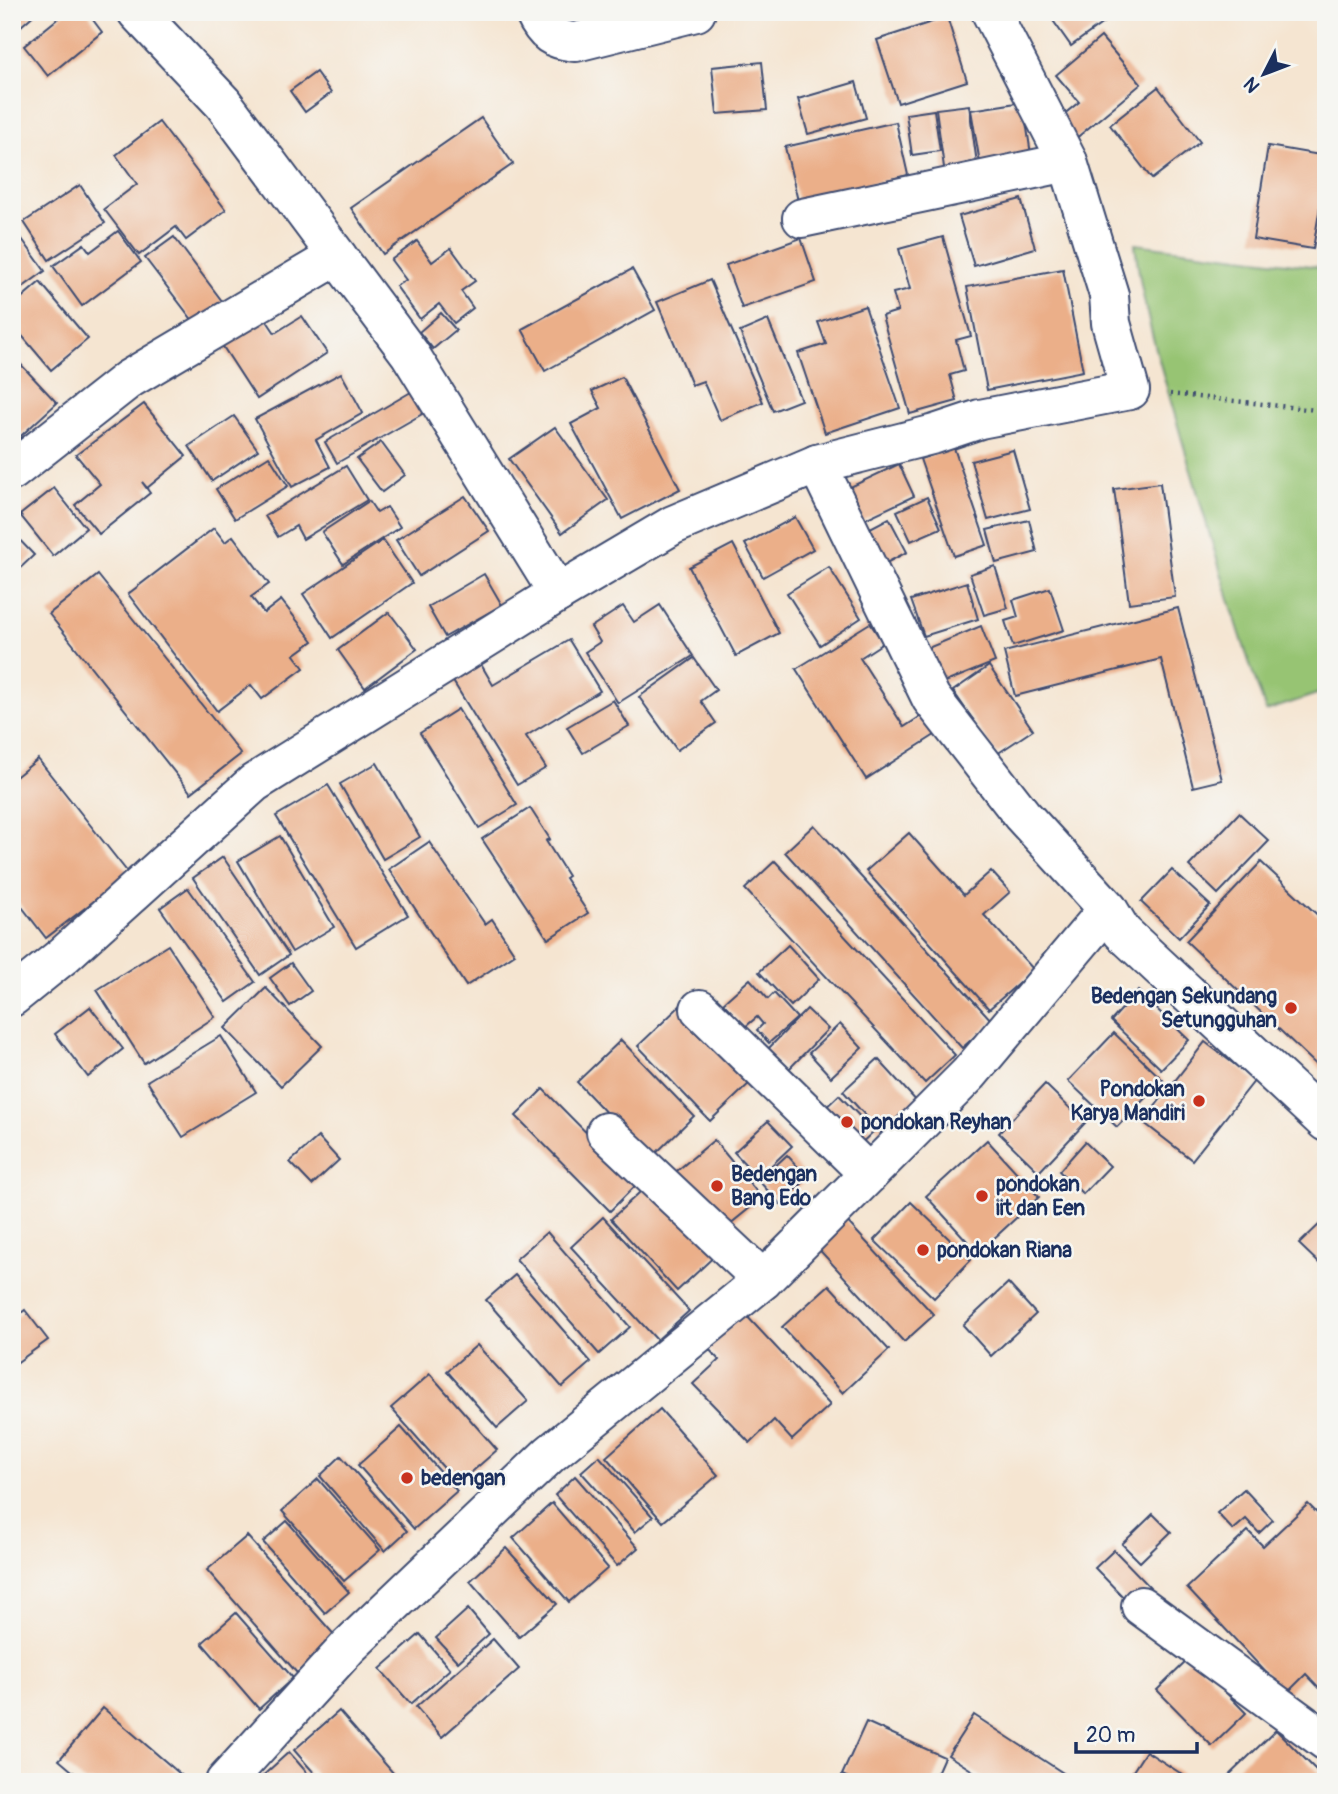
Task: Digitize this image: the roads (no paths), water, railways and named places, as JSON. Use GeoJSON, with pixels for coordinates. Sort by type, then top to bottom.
{"type":"FeatureCollection","features":[{"type":"Feature","properties":{"kind":"street"},"geometry":{"type":"LineString","coordinates":[[137,12],[223,103],[410,354],[558,593]]}},
{"type":"Feature","properties":{"kind":"street"},"geometry":{"type":"LineString","coordinates":[[534,12],[539,23],[556,40],[576,42],[696,12]]}},
{"type":"Feature","properties":{"kind":"street"},"geometry":{"type":"LineString","coordinates":[[12,997],[74,946],[254,783],[558,593],[673,525],[817,464],[935,434],[980,419],[1130,390],[1111,323],[1109,295],[1068,162],[991,12]]}},
{"type":"Feature","properties":{"kind":"street"},"geometry":{"type":"LineString","coordinates":[[802,218],[1068,162]]}},
{"type":"Feature","properties":{"kind":"street"},"geometry":{"type":"LineString","coordinates":[[12,471],[130,379],[337,256]]}},
{"type":"Feature","properties":{"kind":"street"},"geometry":{"type":"LineString","coordinates":[[817,464],[931,698],[1022,815],[1108,909],[1122,932],[1326,1122]]}},
{"type":"Feature","properties":{"kind":"street"},"geometry":{"type":"LineString","coordinates":[[225,1782],[349,1646],[550,1454],[763,1280],[969,1074],[1108,909]]}},
{"type":"Feature","properties":{"kind":"street"},"geometry":{"type":"LineString","coordinates":[[700,1009],[869,1174]]}},
{"type":"Feature","properties":{"kind":"street"},"geometry":{"type":"LineString","coordinates":[[606,1132],[763,1280]]}},
{"type":"Feature","properties":{"kind":"street"},"geometry":{"type":"LineString","coordinates":[[1141,1606],[1326,1741]]}},
{"type":"Feature","properties":{"kind":"place","name":"Bedengan Sekundang Setungguhan"},"geometry":{"type":"Point","coordinates":[1291,1008]}},
{"type":"Feature","properties":{"kind":"place","name":"Pondokan Karya Mandiri"},"geometry":{"type":"Point","coordinates":[1199,1101]}},
{"type":"Feature","properties":{"kind":"place","name":"pondokan Reyhan"},"geometry":{"type":"Point","coordinates":[847,1122]}},
{"type":"Feature","properties":{"kind":"place","name":"Bedengan Bang Edo"},"geometry":{"type":"Point","coordinates":[717,1186]}},
{"type":"Feature","properties":{"kind":"place","name":"pondokan iit dan Een"},"geometry":{"type":"Point","coordinates":[982,1196]}},
{"type":"Feature","properties":{"kind":"place","name":"pondokan Riana"},"geometry":{"type":"Point","coordinates":[923,1250]}},
{"type":"Feature","properties":{"kind":"place","name":"bedengan"},"geometry":{"type":"Point","coordinates":[407,1478]}}]}
